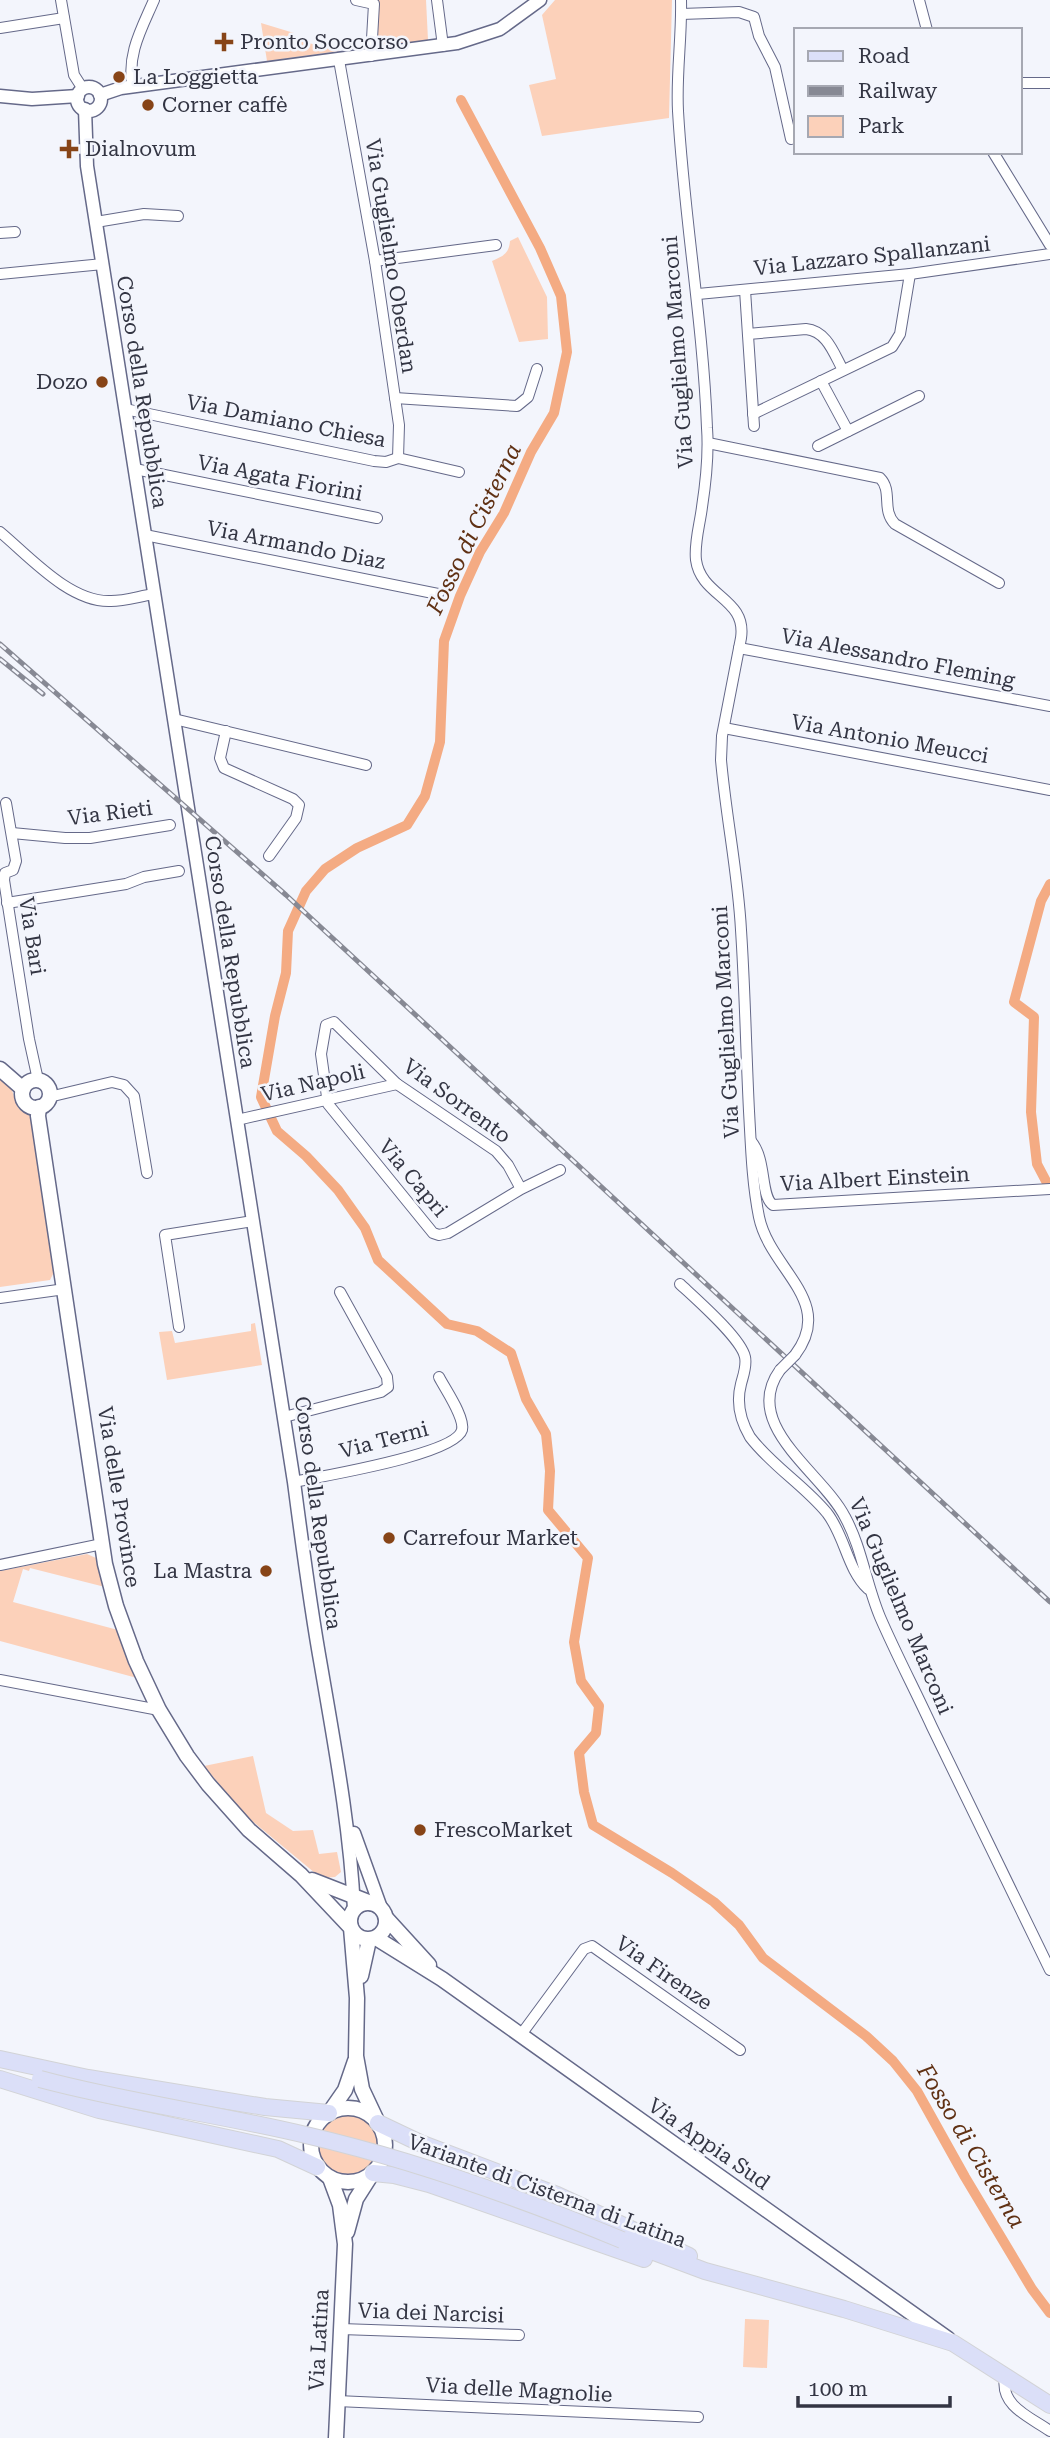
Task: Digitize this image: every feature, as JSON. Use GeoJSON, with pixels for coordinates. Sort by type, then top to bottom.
{"type":"FeatureCollection","features":[{"type":"Feature","properties":{"kind":"main road"},"geometry":{"type":"LineString","coordinates":[[0,1069],[23,1089],[24,1101],[31,1107],[44,1102],[48,1088],[38,1080],[28,1083],[23,1089]]}},
{"type":"Feature","properties":{"kind":"main road","name":"Via delle Province"},"geometry":{"type":"LineString","coordinates":[[44,1102],[38,1115],[107,1578],[121,1621],[159,1710],[191,1762],[258,1839],[301,1875],[351,1928]]}},
{"type":"Feature","properties":{"kind":"main road","name":"Via delle Province"},"geometry":{"type":"LineString","coordinates":[[301,1875],[354,1903]]}},
{"type":"Feature","properties":{"kind":"main road"},"geometry":{"type":"LineString","coordinates":[[354,1903],[364,1903],[379,1910],[384,1930],[373,1939],[358,1937],[351,1928],[354,1903]]}},
{"type":"Feature","properties":{"kind":"main road","name":"Via Appia Sud"},"geometry":{"type":"LineString","coordinates":[[379,1910],[442,1979]]}},
{"type":"Feature","properties":{"kind":"main road","name":"Via Latina"},"geometry":{"type":"LineString","coordinates":[[336,2438],[345,2244],[354,2204],[384,2158],[386,2149],[383,2131],[362,2089],[356,2056],[358,1998],[351,1928]]}},
{"type":"Feature","properties":{"kind":"main road","name":"Via Appia Sud"},"geometry":{"type":"LineString","coordinates":[[373,1939],[442,1979],[953,2343]]}},
{"type":"Feature","properties":{"kind":"main road","name":"Via Latina"},"geometry":{"type":"LineString","coordinates":[[358,1998],[373,1939]]}},
{"type":"Feature","properties":{"kind":"main road","name":"Via Latina"},"geometry":{"type":"LineString","coordinates":[[345,2244],[338,2198],[311,2147],[315,2127],[345,2090],[356,2056]]}},
{"type":"Feature","properties":{"kind":"main road"},"geometry":{"type":"LineString","coordinates":[[0,2059],[88,2078],[265,2107],[329,2113],[350,2108],[361,2110],[378,2123],[420,2143],[557,2195],[765,2289]]}},
{"type":"Feature","properties":{"kind":"main road","name":"Variante di Cisterna di Latina"},"geometry":{"type":"LineString","coordinates":[[0,2067],[147,2105],[288,2131],[385,2154],[507,2195],[686,2265],[953,2343],[1050,2404]]}},
{"type":"Feature","properties":{"kind":"main road"},"geometry":{"type":"LineString","coordinates":[[0,2080],[99,2110],[278,2149],[348,2183],[366,2179],[373,2173],[429,2184],[593,2243],[666,2266],[765,2289]]}},
{"type":"Feature","properties":{"kind":"street"},"geometry":{"type":"LineString","coordinates":[[61,0],[74,75],[80,92],[80,106],[85,110],[92,110],[98,106],[100,95]]}},
{"type":"Feature","properties":{"kind":"street"},"geometry":{"type":"LineString","coordinates":[[133,87],[130,64],[153,0]]}},
{"type":"Feature","properties":{"kind":"street"},"geometry":{"type":"LineString","coordinates":[[356,0],[374,4],[371,56]]}},
{"type":"Feature","properties":{"kind":"street"},"geometry":{"type":"LineString","coordinates":[[437,0],[443,46]]}},
{"type":"Feature","properties":{"kind":"street"},"geometry":{"type":"LineString","coordinates":[[100,95],[116,89],[443,46],[491,33],[517,19],[540,0]]}},
{"type":"Feature","properties":{"kind":"street","name":"Via Guglielmo Marconi"},"geometry":{"type":"LineString","coordinates":[[681,0],[677,60],[678,109],[698,294],[708,443],[696,560],[706,583],[733,607],[740,617],[742,633],[724,728],[721,760],[741,916],[751,1141],[763,1233],[775,1256],[803,1296],[808,1312],[808,1331],[795,1355],[780,1370],[773,1383],[769,1394],[770,1411],[787,1444],[826,1488],[843,1513],[852,1531],[880,1618],[1050,1970]]}},
{"type":"Feature","properties":{"kind":"street"},"geometry":{"type":"LineString","coordinates":[[919,0],[926,28]]}},
{"type":"Feature","properties":{"kind":"street"},"geometry":{"type":"LineString","coordinates":[[681,14],[739,12],[754,17],[759,36],[775,67],[791,139]]}},
{"type":"Feature","properties":{"kind":"street"},"geometry":{"type":"LineString","coordinates":[[0,27],[64,18]]}},
{"type":"Feature","properties":{"kind":"street","name":"Via Guglielmo Oberdan"},"geometry":{"type":"LineString","coordinates":[[339,60],[395,398],[400,436],[398,458]]}},
{"type":"Feature","properties":{"kind":"street"},"geometry":{"type":"LineString","coordinates":[[1022,83],[1050,83]]}},
{"type":"Feature","properties":{"kind":"street"},"geometry":{"type":"LineString","coordinates":[[0,96],[32,99],[93,88],[100,95]]}},
{"type":"Feature","properties":{"kind":"street","name":"Corso della Repubblica"},"geometry":{"type":"LineString","coordinates":[[85,110],[85,157],[284,1417],[310,1600],[344,1801],[352,1859],[354,1903]]}},
{"type":"Feature","properties":{"kind":"street"},"geometry":{"type":"LineString","coordinates":[[994,154],[1050,245]]}},
{"type":"Feature","properties":{"kind":"street"},"geometry":{"type":"LineString","coordinates":[[96,222],[139,215],[178,216]]}},
{"type":"Feature","properties":{"kind":"street"},"geometry":{"type":"LineString","coordinates":[[0,233],[15,232]]}},
{"type":"Feature","properties":{"kind":"street"},"geometry":{"type":"LineString","coordinates":[[374,261],[496,245]]}},
{"type":"Feature","properties":{"kind":"street","name":"Via Lazzaro Spallanzani"},"geometry":{"type":"LineString","coordinates":[[698,294],[910,274],[1050,254]]}},
{"type":"Feature","properties":{"kind":"street"},"geometry":{"type":"LineString","coordinates":[[0,274],[103,264]]}},
{"type":"Feature","properties":{"kind":"street"},"geometry":{"type":"LineString","coordinates":[[753,414],[889,349],[896,343],[910,274]]}},
{"type":"Feature","properties":{"kind":"street"},"geometry":{"type":"LineString","coordinates":[[745,290],[754,426]]}},
{"type":"Feature","properties":{"kind":"street"},"geometry":{"type":"LineString","coordinates":[[748,334],[815,330],[825,338],[844,370]]}},
{"type":"Feature","properties":{"kind":"street"},"geometry":{"type":"LineString","coordinates":[[395,398],[517,406],[528,397],[537,369]]}},
{"type":"Feature","properties":{"kind":"street"},"geometry":{"type":"LineString","coordinates":[[821,381],[848,431]]}},
{"type":"Feature","properties":{"kind":"street"},"geometry":{"type":"LineString","coordinates":[[818,446],[919,396]]}},
{"type":"Feature","properties":{"kind":"street","name":"Via Damiano Chiesa"},"geometry":{"type":"LineString","coordinates":[[125,409],[374,461],[386,462],[398,458],[459,472]]}},
{"type":"Feature","properties":{"kind":"street"},"geometry":{"type":"LineString","coordinates":[[708,443],[880,478],[887,488],[888,514],[895,524],[999,583]]}},
{"type":"Feature","properties":{"kind":"street","name":"Via Agata Fiorini"},"geometry":{"type":"LineString","coordinates":[[135,469],[377,518]]}},
{"type":"Feature","properties":{"kind":"street"},"geometry":{"type":"LineString","coordinates":[[0,532],[64,586],[79,594],[112,601],[154,594]]}},
{"type":"Feature","properties":{"kind":"street","name":"Via Armando Diaz"},"geometry":{"type":"LineString","coordinates":[[145,535],[438,594]]}},
{"type":"Feature","properties":{"kind":"street","name":"Via Alessandro Fleming"},"geometry":{"type":"LineString","coordinates":[[739,648],[1050,706]]}},
{"type":"Feature","properties":{"kind":"street"},"geometry":{"type":"LineString","coordinates":[[174,719],[366,765]]}},
{"type":"Feature","properties":{"kind":"street","name":"Via Antonio Meucci"},"geometry":{"type":"LineString","coordinates":[[724,728],[1050,790]]}},
{"type":"Feature","properties":{"kind":"street"},"geometry":{"type":"LineString","coordinates":[[226,731],[220,755],[223,766],[293,799],[299,805],[296,818],[269,856]]}},
{"type":"Feature","properties":{"kind":"street","name":"Via Bari"},"geometry":{"type":"LineString","coordinates":[[6,803],[16,865],[4,876],[7,903],[38,1080]]}},
{"type":"Feature","properties":{"kind":"street","name":"Via Rieti"},"geometry":{"type":"LineString","coordinates":[[12,833],[90,838],[170,825]]}},
{"type":"Feature","properties":{"kind":"street"},"geometry":{"type":"LineString","coordinates":[[7,903],[126,884],[144,877],[179,871]]}},
{"type":"Feature","properties":{"kind":"street","name":"Via Sorrento"},"geometry":{"type":"LineString","coordinates":[[326,1100],[321,1054],[323,1030],[331,1021],[397,1084],[496,1151],[508,1165],[521,1189]]}},
{"type":"Feature","properties":{"kind":"street"},"geometry":{"type":"LineString","coordinates":[[44,1102],[112,1082],[128,1087],[134,1096],[146,1173]]}},
{"type":"Feature","properties":{"kind":"street","name":"Via Napoli"},"geometry":{"type":"LineString","coordinates":[[237,1120],[397,1084]]}},
{"type":"Feature","properties":{"kind":"street","name":"Via Capri"},"geometry":{"type":"LineString","coordinates":[[326,1100],[433,1233],[439,1235],[448,1233],[521,1189],[560,1170]]}},
{"type":"Feature","properties":{"kind":"street","name":"Via Albert Einstein"},"geometry":{"type":"LineString","coordinates":[[751,1141],[762,1161],[766,1198],[773,1205],[1050,1189]]}},
{"type":"Feature","properties":{"kind":"street"},"geometry":{"type":"LineString","coordinates":[[180,1327],[165,1235],[253,1221]]}},
{"type":"Feature","properties":{"kind":"street"},"geometry":{"type":"LineString","coordinates":[[680,1284],[741,1348],[746,1362],[739,1391],[739,1412],[750,1437],[827,1513],[839,1531],[857,1574],[871,1591]]}},
{"type":"Feature","properties":{"kind":"street"},"geometry":{"type":"LineString","coordinates":[[0,1298],[65,1289]]}},
{"type":"Feature","properties":{"kind":"street"},"geometry":{"type":"LineString","coordinates":[[284,1417],[383,1391],[388,1387],[387,1377],[340,1292]]}},
{"type":"Feature","properties":{"kind":"street","name":"Via Terni"},"geometry":{"type":"LineString","coordinates":[[294,1482],[409,1457],[456,1438],[461,1431],[461,1419],[439,1377]]}},
{"type":"Feature","properties":{"kind":"street"},"geometry":{"type":"LineString","coordinates":[[0,1565],[102,1544]]}},
{"type":"Feature","properties":{"kind":"street"},"geometry":{"type":"LineString","coordinates":[[0,1680],[159,1710]]}},
{"type":"Feature","properties":{"kind":"street","name":"Corso della Repubblica"},"geometry":{"type":"LineString","coordinates":[[344,1801],[379,1910]]}},
{"type":"Feature","properties":{"kind":"street"},"geometry":{"type":"LineString","coordinates":[[329,1888],[344,1876],[352,1859]]}},
{"type":"Feature","properties":{"kind":"street","name":"Via Firenze"},"geometry":{"type":"LineString","coordinates":[[520,2036],[584,1950],[592,1946],[740,2050]]}},
{"type":"Feature","properties":{"kind":"street","name":"Via dei Narcisi"},"geometry":{"type":"LineString","coordinates":[[341,2329],[519,2335]]}},
{"type":"Feature","properties":{"kind":"street"},"geometry":{"type":"LineString","coordinates":[[1005,2378],[1003,2392],[1009,2402],[1050,2431]]}},
{"type":"Feature","properties":{"kind":"street","name":"Via delle Magnolie"},"geometry":{"type":"LineString","coordinates":[[337,2401],[698,2417]]}},
{"type":"Feature","properties":{"kind":"green space"},"geometry":{"type":"Polygon","coordinates":[[[377,0],[426,0],[428,40],[376,48],[377,0]]]}},
{"type":"Feature","properties":{"kind":"green space"},"geometry":{"type":"Polygon","coordinates":[[[555,0],[672,0],[669,118],[542,136],[529,85],[556,79],[542,15],[555,0]]]}},
{"type":"Feature","properties":{"kind":"green space"},"geometry":{"type":"Polygon","coordinates":[[[261,23],[294,33],[293,39],[340,51],[267,61],[261,23]]]}},
{"type":"Feature","properties":{"kind":"green space"},"geometry":{"type":"Polygon","coordinates":[[[518,237],[547,297],[548,339],[519,342],[492,261],[505,254],[510,241],[518,237]]]}},
{"type":"Feature","properties":{"kind":"green space"},"geometry":{"type":"Polygon","coordinates":[[[0,1076],[9,1085],[19,1109],[28,1114],[35,1124],[55,1270],[50,1280],[0,1287],[0,1076]]]}},
{"type":"Feature","properties":{"kind":"green space"},"geometry":{"type":"Polygon","coordinates":[[[255,1323],[262,1365],[167,1380],[159,1332],[172,1331],[175,1343],[251,1331],[251,1324],[255,1323]]]}},
{"type":"Feature","properties":{"kind":"green space"},"geometry":{"type":"Polygon","coordinates":[[[87,1554],[96,1558],[105,1587],[30,1568],[29,1571],[23,1569],[13,1602],[118,1630],[137,1678],[0,1641],[0,1571],[87,1554]]]}},
{"type":"Feature","properties":{"kind":"green space"},"geometry":{"type":"Polygon","coordinates":[[[253,1756],[266,1813],[293,1831],[313,1830],[319,1854],[337,1852],[341,1872],[335,1877],[321,1878],[246,1816],[204,1766],[253,1756]]]}},
{"type":"Feature","properties":{"kind":"green space"},"geometry":{"type":"Polygon","coordinates":[[[347,2114],[359,2116],[369,2123],[376,2133],[376,2157],[369,2167],[359,2174],[347,2176],[335,2174],[325,2167],[318,2157],[316,2145],[318,2133],[325,2123],[335,2116],[347,2114]]]}},
{"type":"Feature","properties":{"kind":"green space"},"geometry":{"type":"Polygon","coordinates":[[[745,2319],[769,2320],[767,2368],[743,2367],[745,2319]]]}},
{"type":"Feature","properties":{"kind":"waterway","name":"Fosso di Cisterna"},"geometry":{"type":"LineString","coordinates":[[461,100],[540,248],[561,296],[567,352],[554,413],[531,452],[504,513],[480,552],[444,641],[440,742],[425,796],[407,825],[357,848],[325,869],[306,891],[288,931],[286,973],[275,1016],[261,1097],[277,1131],[306,1156],[338,1190],[365,1228],[378,1260],[447,1324],[477,1331],[511,1353],[526,1399],[546,1434],[550,1471],[548,1510],[588,1558],[574,1642],[581,1681],[599,1706],[596,1733],[579,1753],[584,1792],[593,1825],[714,1902],[739,1925],[763,1958],[866,2036],[893,2061],[917,2091],[1032,2289],[1050,2313]]}},
{"type":"Feature","properties":{"kind":"waterway"},"geometry":{"type":"LineString","coordinates":[[1047,1183],[1037,1164],[1031,1112],[1034,1017],[1014,1002],[1041,901],[1050,884]]}},
{"type":"Feature","properties":{"kind":"railway"},"geometry":{"type":"LineString","coordinates":[[0,644],[286,895],[1050,1602]]}},
{"type":"Feature","properties":{"kind":"railway"},"geometry":{"type":"LineString","coordinates":[[0,659],[43,694]]}},
{"type":"Feature","properties":{"kind":"place","name":"Pronto Soccorso"},"geometry":{"type":"Point","coordinates":[224,42]}},
{"type":"Feature","properties":{"kind":"place","name":"La Loggietta"},"geometry":{"type":"Point","coordinates":[119,77]}},
{"type":"Feature","properties":{"kind":"place","name":"Corner caffè"},"geometry":{"type":"Point","coordinates":[148,105]}},
{"type":"Feature","properties":{"kind":"place","name":"Dialnovum"},"geometry":{"type":"Point","coordinates":[69,149]}},
{"type":"Feature","properties":{"kind":"place","name":"Dozo"},"geometry":{"type":"Point","coordinates":[102,382]}},
{"type":"Feature","properties":{"kind":"place","name":"Carrefour Market"},"geometry":{"type":"Point","coordinates":[389,1538]}},
{"type":"Feature","properties":{"kind":"place","name":"La Mastra"},"geometry":{"type":"Point","coordinates":[266,1571]}},
{"type":"Feature","properties":{"kind":"place","name":"FrescoMarket"},"geometry":{"type":"Point","coordinates":[420,1830]}}]}
